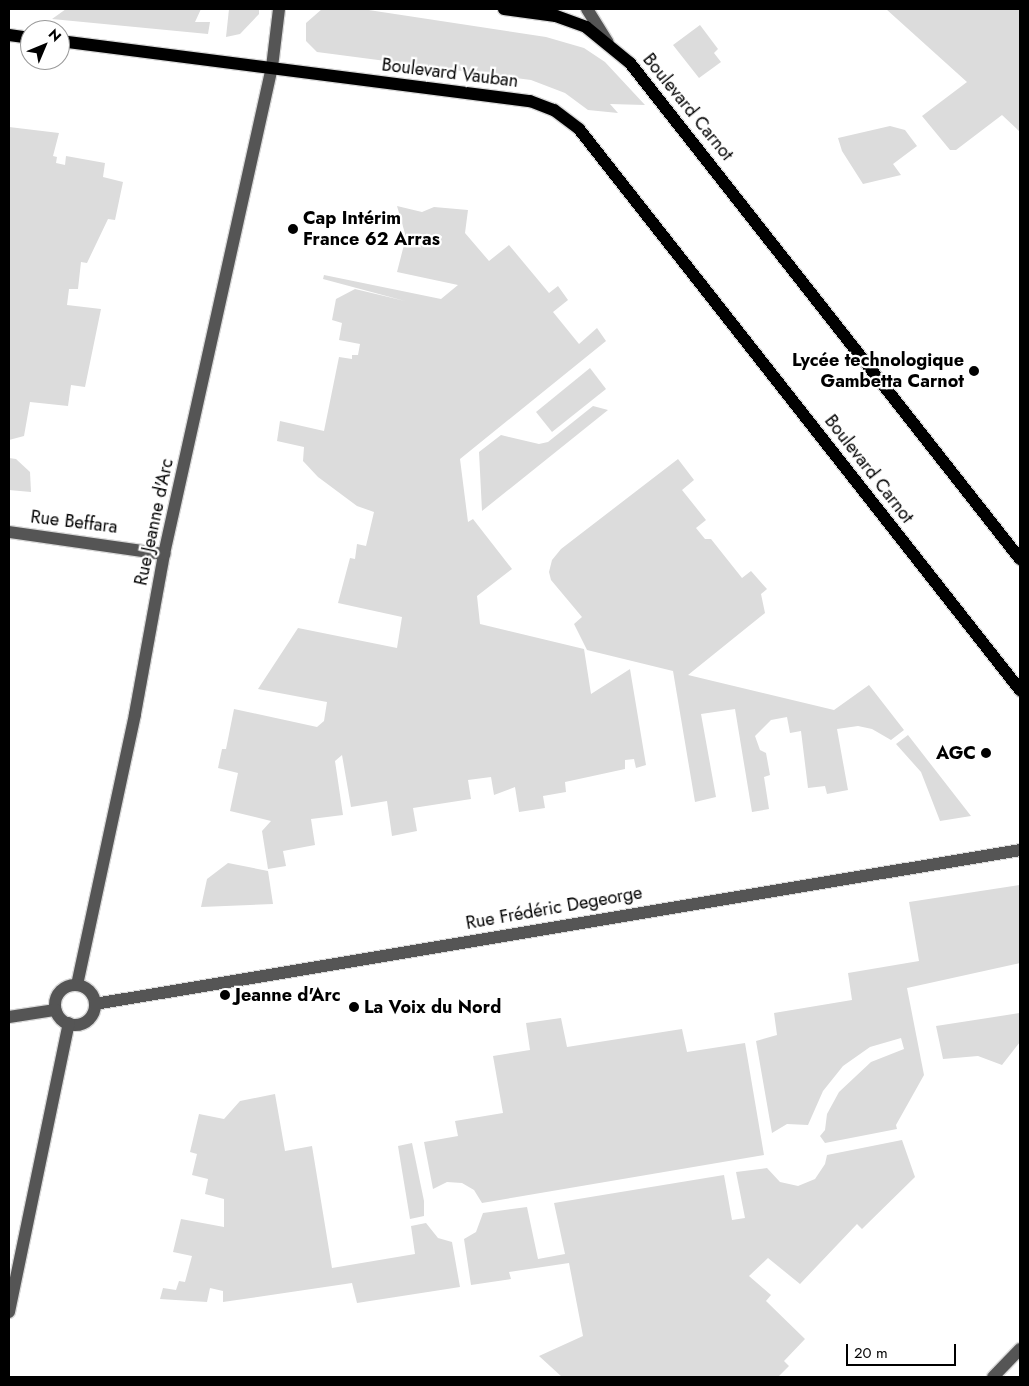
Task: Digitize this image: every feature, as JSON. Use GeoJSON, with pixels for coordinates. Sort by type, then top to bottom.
{"type":"FeatureCollection","features":[{"type":"Feature","properties":{"kind":"main road"},"geometry":{"type":"LineString","coordinates":[[504,9],[556,16],[586,27],[608,42]]}},
{"type":"Feature","properties":{"kind":"main road"},"geometry":{"type":"LineString","coordinates":[[70,42],[272,67]]}},
{"type":"Feature","properties":{"kind":"main road","name":"Boulevard Carnot"},"geometry":{"type":"LineString","coordinates":[[608,42],[667,107],[1020,559]]}},
{"type":"Feature","properties":{"kind":"main road","name":"Boulevard Vauban"},"geometry":{"type":"LineString","coordinates":[[272,67],[530,101],[554,110],[579,129]]}},
{"type":"Feature","properties":{"kind":"main road","name":"Boulevard Carnot"},"geometry":{"type":"LineString","coordinates":[[579,129],[1020,690]]}},
{"type":"Feature","properties":{"kind":"street","name":"Rue Jeanne d'Arc"},"geometry":{"type":"LineString","coordinates":[[77,985],[134,714],[164,554],[272,67],[279,9]]}},
{"type":"Feature","properties":{"kind":"street","name":"Boulevard Carnot"},"geometry":{"type":"LineString","coordinates":[[587,9],[608,42]]}},
{"type":"Feature","properties":{"kind":"street","name":"Rue Beffara"},"geometry":{"type":"LineString","coordinates":[[9,532],[164,554]]}},
{"type":"Feature","properties":{"kind":"street","name":"Rue Frédéric Degeorge"},"geometry":{"type":"LineString","coordinates":[[95,1004],[1020,850]]}},
{"type":"Feature","properties":{"kind":"street"},"geometry":{"type":"LineString","coordinates":[[77,985],[86,988],[95,1004],[94,1011],[84,1023],[68,1023],[55,1010],[59,992],[77,985]]}},
{"type":"Feature","properties":{"kind":"street"},"geometry":{"type":"LineString","coordinates":[[9,1017],[55,1010]]}},
{"type":"Feature","properties":{"kind":"street"},"geometry":{"type":"LineString","coordinates":[[9,1312],[68,1023]]}},
{"type":"Feature","properties":{"kind":"street"},"geometry":{"type":"LineString","coordinates":[[993,1377],[1020,1349]]}},
{"type":"Feature","properties":{"kind":"shaded area"},"geometry":{"type":"Polygon","coordinates":[[[66,9],[201,9],[195,22],[210,22],[208,34],[52,19],[66,9]]]}},
{"type":"Feature","properties":{"kind":"shaded area"},"geometry":{"type":"Polygon","coordinates":[[[229,9],[259,9],[259,14],[240,34],[226,37],[229,9]]]}},
{"type":"Feature","properties":{"kind":"shaded area"},"geometry":{"type":"Polygon","coordinates":[[[322,9],[362,9],[546,37],[584,48],[605,62],[645,105],[610,104],[618,113],[588,110],[565,93],[531,80],[317,52],[306,41],[306,23],[322,9]]]}},
{"type":"Feature","properties":{"kind":"shaded area"},"geometry":{"type":"Polygon","coordinates":[[[886,9],[1020,9],[1020,132],[1002,115],[956,150],[950,150],[922,116],[967,82],[886,9]]]}},
{"type":"Feature","properties":{"kind":"shaded area"},"geometry":{"type":"Polygon","coordinates":[[[700,25],[718,49],[714,53],[721,62],[699,78],[673,45],[700,25]]]}},
{"type":"Feature","properties":{"kind":"shaded area"},"geometry":{"type":"Polygon","coordinates":[[[890,126],[905,130],[917,146],[893,164],[901,175],[863,184],[842,151],[838,138],[890,126]]]}},
{"type":"Feature","properties":{"kind":"shaded area"},"geometry":{"type":"Polygon","coordinates":[[[9,127],[59,133],[53,156],[57,157],[56,163],[65,165],[66,156],[105,163],[103,177],[123,182],[115,220],[108,219],[87,263],[81,262],[78,289],[69,289],[67,305],[101,309],[85,387],[71,385],[68,406],[30,402],[24,436],[9,440],[9,127]]]}},
{"type":"Feature","properties":{"kind":"shaded area"},"geometry":{"type":"Polygon","coordinates":[[[397,206],[422,212],[434,207],[468,210],[465,233],[489,261],[509,245],[549,293],[558,286],[568,300],[553,312],[579,344],[597,328],[606,341],[460,459],[468,522],[473,519],[512,569],[477,596],[480,624],[584,649],[591,694],[630,669],[646,765],[636,768],[634,759],[625,760],[625,769],[565,782],[566,792],[543,796],[545,808],[519,812],[515,787],[494,795],[491,777],[468,780],[471,799],[413,808],[417,831],[392,836],[387,801],[351,807],[342,755],[335,761],[343,815],[311,819],[315,845],[283,851],[286,866],[268,869],[262,831],[271,821],[230,811],[238,773],[218,768],[222,749],[226,749],[234,709],[317,727],[324,721],[327,702],[258,689],[298,628],[397,648],[402,617],[338,603],[350,558],[355,559],[357,544],[366,546],[374,512],[357,506],[318,477],[303,461],[304,447],[277,441],[280,421],[324,431],[339,357],[352,359],[352,355],[358,355],[360,344],[339,340],[342,323],[332,320],[336,299],[355,289],[405,301],[323,279],[324,275],[441,299],[458,285],[397,272],[406,237],[397,206]]]}},
{"type":"Feature","properties":{"kind":"shaded area"},"geometry":{"type":"Polygon","coordinates":[[[590,368],[606,389],[552,432],[536,412],[590,368]]]}},
{"type":"Feature","properties":{"kind":"shaded area"},"geometry":{"type":"Polygon","coordinates":[[[593,406],[608,410],[482,511],[479,452],[501,435],[539,444],[548,442],[593,406]]]}},
{"type":"Feature","properties":{"kind":"shaded area"},"geometry":{"type":"Polygon","coordinates":[[[9,458],[16,459],[30,472],[31,492],[9,490],[9,458]]]}},
{"type":"Feature","properties":{"kind":"shaded area"},"geometry":{"type":"Polygon","coordinates":[[[678,459],[694,480],[682,490],[706,520],[696,528],[705,539],[711,539],[742,578],[751,571],[767,589],[761,594],[765,613],[688,675],[834,710],[869,685],[904,730],[891,740],[872,729],[858,726],[837,729],[848,790],[827,794],[825,786],[808,788],[801,731],[790,733],[787,717],[771,720],[755,736],[760,750],[766,753],[770,775],[764,777],[769,809],[752,812],[735,709],[701,714],[716,797],[695,802],[673,671],[587,650],[574,624],[582,617],[551,580],[549,572],[552,560],[561,549],[678,459]]]}},
{"type":"Feature","properties":{"kind":"shaded area"},"geometry":{"type":"Polygon","coordinates":[[[908,735],[971,816],[940,821],[921,772],[896,744],[908,735]]]}},
{"type":"Feature","properties":{"kind":"shaded area"},"geometry":{"type":"Polygon","coordinates":[[[228,863],[268,871],[273,904],[201,907],[207,879],[228,863]]]}},
{"type":"Feature","properties":{"kind":"shaded area"},"geometry":{"type":"Polygon","coordinates":[[[1020,885],[1020,963],[907,988],[924,1075],[896,1125],[897,1129],[825,1143],[820,1136],[825,1130],[827,1114],[839,1092],[871,1062],[904,1049],[901,1038],[870,1047],[843,1066],[823,1091],[808,1125],[787,1124],[772,1133],[756,1041],[777,1035],[774,1013],[852,1000],[848,973],[919,961],[909,902],[1020,885]]]}},
{"type":"Feature","properties":{"kind":"shaded area"},"geometry":{"type":"Polygon","coordinates":[[[1020,1013],[1020,1042],[1002,1065],[978,1056],[943,1059],[936,1026],[1020,1013]]]}},
{"type":"Feature","properties":{"kind":"shaded area"},"geometry":{"type":"Polygon","coordinates":[[[561,1018],[567,1047],[682,1029],[687,1052],[745,1043],[764,1155],[482,1203],[474,1190],[462,1183],[447,1182],[433,1189],[424,1142],[458,1136],[455,1121],[503,1113],[493,1056],[530,1050],[526,1023],[561,1018]]]}},
{"type":"Feature","properties":{"kind":"shaded area"},"geometry":{"type":"Polygon","coordinates":[[[275,1094],[285,1151],[312,1146],[332,1268],[415,1254],[411,1226],[426,1223],[438,1238],[452,1242],[460,1287],[357,1303],[352,1283],[223,1302],[223,1291],[210,1288],[207,1302],[160,1299],[163,1288],[176,1290],[179,1281],[185,1282],[192,1256],[173,1252],[181,1219],[224,1227],[224,1199],[205,1194],[208,1179],[192,1175],[197,1154],[190,1152],[199,1114],[224,1119],[240,1101],[275,1094]]]}},
{"type":"Feature","properties":{"kind":"shaded area"},"geometry":{"type":"Polygon","coordinates":[[[902,1140],[915,1177],[862,1229],[857,1224],[800,1284],[768,1258],[749,1276],[771,1295],[766,1301],[805,1339],[784,1361],[789,1366],[778,1377],[562,1377],[539,1356],[583,1336],[569,1263],[509,1272],[511,1279],[471,1285],[464,1239],[476,1232],[483,1213],[527,1207],[538,1259],[565,1254],[554,1203],[724,1175],[732,1220],[745,1218],[736,1172],[767,1168],[780,1182],[798,1186],[815,1179],[825,1164],[827,1155],[902,1140]]]}},
{"type":"Feature","properties":{"kind":"shaded area"},"geometry":{"type":"Polygon","coordinates":[[[412,1143],[424,1201],[424,1216],[410,1219],[398,1146],[412,1143]]]}},
{"type":"Feature","properties":{"kind":"place","name":"Cap Intérim France 62 Arras"},"geometry":{"type":"Point","coordinates":[293,229]}},
{"type":"Feature","properties":{"kind":"place","name":"Lycée technologique Gambetta Carnot"},"geometry":{"type":"Point","coordinates":[974,371]}},
{"type":"Feature","properties":{"kind":"place","name":"AGC"},"geometry":{"type":"Point","coordinates":[986,753]}},
{"type":"Feature","properties":{"kind":"place","name":"Jeanne d'Arc"},"geometry":{"type":"Point","coordinates":[225,995]}},
{"type":"Feature","properties":{"kind":"place","name":"La Voix du Nord"},"geometry":{"type":"Point","coordinates":[354,1007]}}]}
